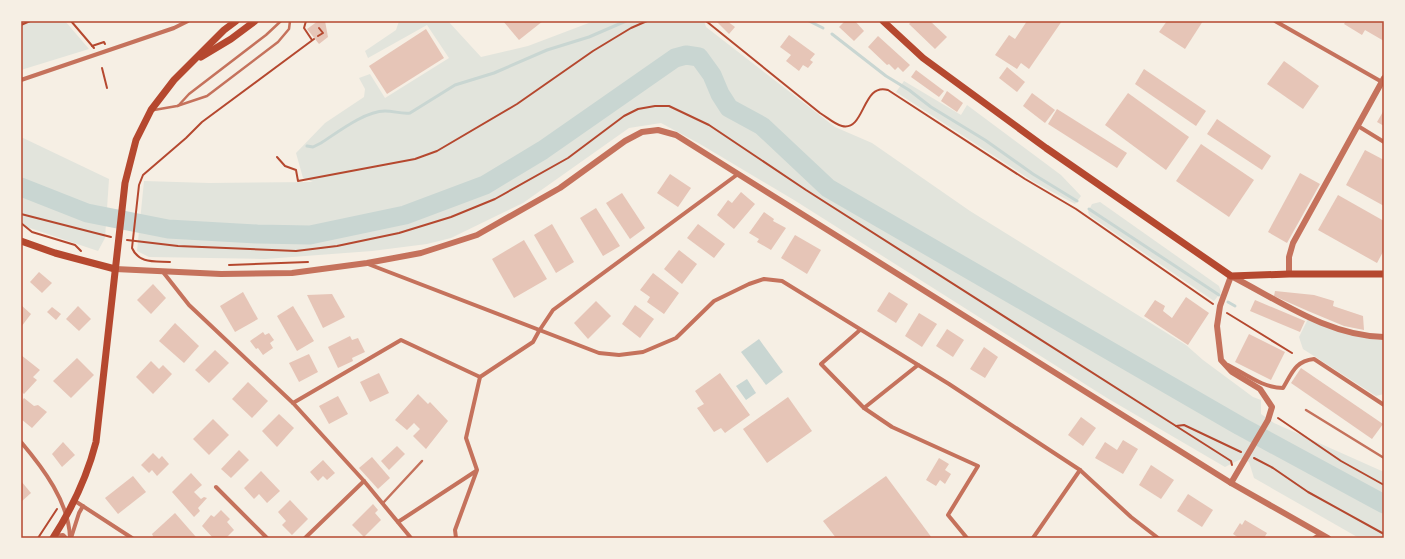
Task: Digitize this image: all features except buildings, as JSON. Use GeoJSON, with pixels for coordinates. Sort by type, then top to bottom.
{"type":"FeatureCollection","features":[{"type":"Feature","properties":{"kind":"main road"},"geometry":{"type":"LineString","coordinates":[[55,537],[75,501],[89,467],[96,442],[125,183],[136,140],[151,110],[174,80],[224,30],[236,21]]}},
{"type":"Feature","properties":{"kind":"main road"},"geometry":{"type":"LineString","coordinates":[[193,62],[231,39],[255,21]]}},
{"type":"Feature","properties":{"kind":"main road"},"geometry":{"type":"LineString","coordinates":[[882,21],[923,58],[1046,148],[1231,276],[1289,274],[1384,274]]}},
{"type":"Feature","properties":{"kind":"main road"},"geometry":{"type":"LineString","coordinates":[[21,241],[55,253],[115,269]]}},
{"type":"Feature","properties":{"kind":"street"},"geometry":{"type":"LineString","coordinates":[[21,80],[174,28],[188,21]]}},
{"type":"Feature","properties":{"kind":"street"},"geometry":{"type":"LineString","coordinates":[[1276,21],[1383,80],[1293,243],[1289,258],[1289,274]]}},
{"type":"Feature","properties":{"kind":"street"},"geometry":{"type":"LineString","coordinates":[[1358,126],[1384,142]]}},
{"type":"Feature","properties":{"kind":"street"},"geometry":{"type":"LineString","coordinates":[[115,269],[221,274],[292,273],[367,263],[421,253],[477,235],[560,188],[625,141],[642,132],[658,130],[676,135],[1231,483],[1328,538]]}},
{"type":"Feature","properties":{"kind":"street"},"geometry":{"type":"LineString","coordinates":[[456,538],[455,530],[477,470],[466,438],[480,377],[533,342],[553,310],[738,174]]}},
{"type":"Feature","properties":{"kind":"street"},"geometry":{"type":"LineString","coordinates":[[367,263],[599,353],[619,355],[643,352],[676,338],[714,301],[749,284],[764,279],[782,281],[918,365],[1080,470],[1131,517],[1158,538]]}},
{"type":"Feature","properties":{"kind":"street"},"geometry":{"type":"LineString","coordinates":[[163,272],[189,304],[293,403],[364,481],[411,538]]}},
{"type":"Feature","properties":{"kind":"street"},"geometry":{"type":"LineString","coordinates":[[1231,483],[1244,464],[1268,420],[1272,407],[1260,389],[1222,363],[1219,354],[1217,326],[1220,309],[1231,276],[1300,313],[1326,324],[1364,337],[1384,337]]}},
{"type":"Feature","properties":{"kind":"street"},"geometry":{"type":"LineString","coordinates":[[860,330],[821,364],[864,408],[892,427],[978,466],[948,515],[967,538]]}},
{"type":"Feature","properties":{"kind":"street"},"geometry":{"type":"LineString","coordinates":[[293,403],[401,340],[480,377]]}},
{"type":"Feature","properties":{"kind":"street"},"geometry":{"type":"LineString","coordinates":[[1222,363],[1272,388],[1283,388],[1296,367],[1304,360],[1314,359],[1384,405]]}},
{"type":"Feature","properties":{"kind":"street"},"geometry":{"type":"LineString","coordinates":[[864,408],[918,365]]}},
{"type":"Feature","properties":{"kind":"street"},"geometry":{"type":"LineString","coordinates":[[21,442],[41,466],[61,503],[70,523],[71,538]]}},
{"type":"Feature","properties":{"kind":"street"},"geometry":{"type":"LineString","coordinates":[[398,522],[477,470]]}},
{"type":"Feature","properties":{"kind":"street"},"geometry":{"type":"LineString","coordinates":[[1033,538],[1080,470]]}},
{"type":"Feature","properties":{"kind":"street"},"geometry":{"type":"LineString","coordinates":[[306,538],[364,481]]}},
{"type":"Feature","properties":{"kind":"street"},"geometry":{"type":"LineString","coordinates":[[216,486],[267,538]]}},
{"type":"Feature","properties":{"kind":"street"},"geometry":{"type":"LineString","coordinates":[[75,501],[132,538]]}},
{"type":"Feature","properties":{"kind":"street"},"geometry":{"type":"LineString","coordinates":[[71,538],[79,513],[83,506]]}},
{"type":"Feature","properties":{"kind":"street"},"geometry":{"type":"LineString","coordinates":[[1314,538],[1321,534]]}},
{"type":"Feature","properties":{"kind":"street"},"geometry":{"type":"LineString","coordinates":[[55,537],[63,535],[66,538]]}},
{"type":"Feature","properties":{"kind":"lane"},"geometry":{"type":"LineString","coordinates":[[178,106],[188,94],[266,35],[281,21]]}},
{"type":"Feature","properties":{"kind":"lane"},"geometry":{"type":"LineString","coordinates":[[151,110],[178,106],[207,96],[278,42],[289,29],[290,21]]}},
{"type":"Feature","properties":{"kind":"lane"},"geometry":{"type":"LineString","coordinates":[[1306,410],[1384,458]]}},
{"type":"Feature","properties":{"kind":"lane"},"geometry":{"type":"LineString","coordinates":[[383,503],[422,461]]}},
{"type":"Feature","properties":{"kind":"path"},"geometry":{"type":"LineString","coordinates":[[21,25],[30,21]]}},
{"type":"Feature","properties":{"kind":"path"},"geometry":{"type":"LineString","coordinates":[[72,21],[96,52]]}},
{"type":"Feature","properties":{"kind":"path"},"geometry":{"type":"LineString","coordinates":[[178,263],[141,260],[135,256],[132,247],[139,184],[143,175],[186,138],[202,122],[313,39],[304,28],[306,21]]}},
{"type":"Feature","properties":{"kind":"path"},"geometry":{"type":"LineString","coordinates":[[277,157],[285,166],[296,170],[298,181],[415,159],[437,151],[517,104],[593,51],[631,28],[647,21]]}},
{"type":"Feature","properties":{"kind":"path"},"geometry":{"type":"LineString","coordinates":[[706,21],[820,113],[841,126],[853,124],[871,96],[877,90],[882,88],[888,90],[1025,179],[1076,209],[1220,309],[1292,353]]}},
{"type":"Feature","properties":{"kind":"path"},"geometry":{"type":"LineString","coordinates":[[318,36],[322,33],[319,28]]}},
{"type":"Feature","properties":{"kind":"path"},"geometry":{"type":"LineString","coordinates":[[92,46],[104,42],[106,46]]}},
{"type":"Feature","properties":{"kind":"path"},"geometry":{"type":"LineString","coordinates":[[102,68],[107,88]]}},
{"type":"Feature","properties":{"kind":"path"},"geometry":{"type":"LineString","coordinates":[[126,240],[178,246],[296,251],[337,246],[399,233],[450,217],[495,199],[568,158],[624,116],[638,109],[654,106],[669,106],[709,125],[806,190],[1231,461],[1237,475]]}},
{"type":"Feature","properties":{"kind":"path"},"geometry":{"type":"LineString","coordinates":[[21,214],[113,237]]}},
{"type":"Feature","properties":{"kind":"path"},"geometry":{"type":"LineString","coordinates":[[21,223],[32,232],[75,245],[81,251]]}},
{"type":"Feature","properties":{"kind":"path"},"geometry":{"type":"LineString","coordinates":[[222,265],[314,261]]}},
{"type":"Feature","properties":{"kind":"path"},"geometry":{"type":"LineString","coordinates":[[1270,412],[1340,461],[1384,485]]}},
{"type":"Feature","properties":{"kind":"path"},"geometry":{"type":"LineString","coordinates":[[1176,426],[1184,425],[1245,454]]}},
{"type":"Feature","properties":{"kind":"path"},"geometry":{"type":"LineString","coordinates":[[1252,457],[1273,468],[1308,492],[1384,534]]}},
{"type":"Feature","properties":{"kind":"path"},"geometry":{"type":"LineString","coordinates":[[38,538],[61,503]]}},
{"type":"Feature","properties":{"kind":"shaded area"},"geometry":{"type":"Polygon","coordinates":[[[21,21],[65,21],[89,49],[21,70],[21,21]]]}},
{"type":"Feature","properties":{"kind":"shaded area"},"geometry":{"type":"Polygon","coordinates":[[[399,21],[448,21],[481,57],[528,46],[594,21],[704,21],[706,27],[835,127],[872,143],[970,211],[1186,345],[1203,360],[1253,397],[1261,400],[1261,414],[1274,423],[1384,472],[1384,538],[1359,538],[1254,478],[1249,462],[1241,459],[1225,467],[1107,398],[794,200],[700,144],[661,123],[629,128],[523,203],[451,238],[427,244],[372,251],[265,259],[149,257],[137,251],[144,181],[209,183],[313,182],[303,178],[296,153],[325,123],[364,97],[365,89],[359,78],[370,74],[385,98],[449,58],[427,25],[368,58],[365,51],[396,30],[399,21]]]}},
{"type":"Feature","properties":{"kind":"shaded area"},"geometry":{"type":"Polygon","coordinates":[[[904,81],[961,115],[967,105],[1061,175],[1081,196],[1075,204],[1034,182],[896,92],[904,81]]]}},
{"type":"Feature","properties":{"kind":"shaded area"},"geometry":{"type":"Polygon","coordinates":[[[21,137],[109,179],[105,238],[98,251],[21,225],[21,137]]]}},
{"type":"Feature","properties":{"kind":"shaded area"},"geometry":{"type":"Polygon","coordinates":[[[1100,202],[1219,286],[1221,292],[1214,301],[1090,216],[1088,212],[1092,204],[1100,202]]]}},
{"type":"Feature","properties":{"kind":"shaded area"},"geometry":{"type":"Polygon","coordinates":[[[1308,319],[1355,336],[1384,340],[1384,394],[1376,396],[1303,349],[1299,337],[1308,319]]]}},
{"type":"Feature","properties":{"kind":"shaded area"},"geometry":{"type":"Polygon","coordinates":[[[759,339],[783,372],[766,385],[741,352],[759,339]]]}},
{"type":"Feature","properties":{"kind":"shaded area"},"geometry":{"type":"Polygon","coordinates":[[[747,379],[756,393],[746,400],[736,386],[747,379]]]}},
{"type":"Feature","properties":{"kind":"waterway"},"geometry":{"type":"LineString","coordinates":[[307,146],[313,147],[321,143],[360,118],[369,114],[385,111],[410,113],[455,85],[494,73],[547,50],[589,37],[626,21]]}},
{"type":"Feature","properties":{"kind":"waterway"},"geometry":{"type":"LineString","coordinates":[[809,21],[823,28]]}},
{"type":"Feature","properties":{"kind":"waterway"},"geometry":{"type":"LineString","coordinates":[[832,34],[886,76],[909,90],[931,107],[985,140],[1033,174],[1077,201]]}},
{"type":"Feature","properties":{"kind":"waterway"},"geometry":{"type":"LineString","coordinates":[[21,187],[87,213],[168,229],[257,234],[310,235],[405,215],[485,185],[543,150],[675,58],[686,55],[699,57],[712,75],[720,94],[729,108],[762,126],[828,188],[1240,426],[1384,504]]}},
{"type":"Feature","properties":{"kind":"waterway"},"geometry":{"type":"LineString","coordinates":[[1089,209],[1219,295]]}},
{"type":"Feature","properties":{"kind":"waterway"},"geometry":{"type":"LineString","coordinates":[[1228,302],[1235,306]]}}]}
